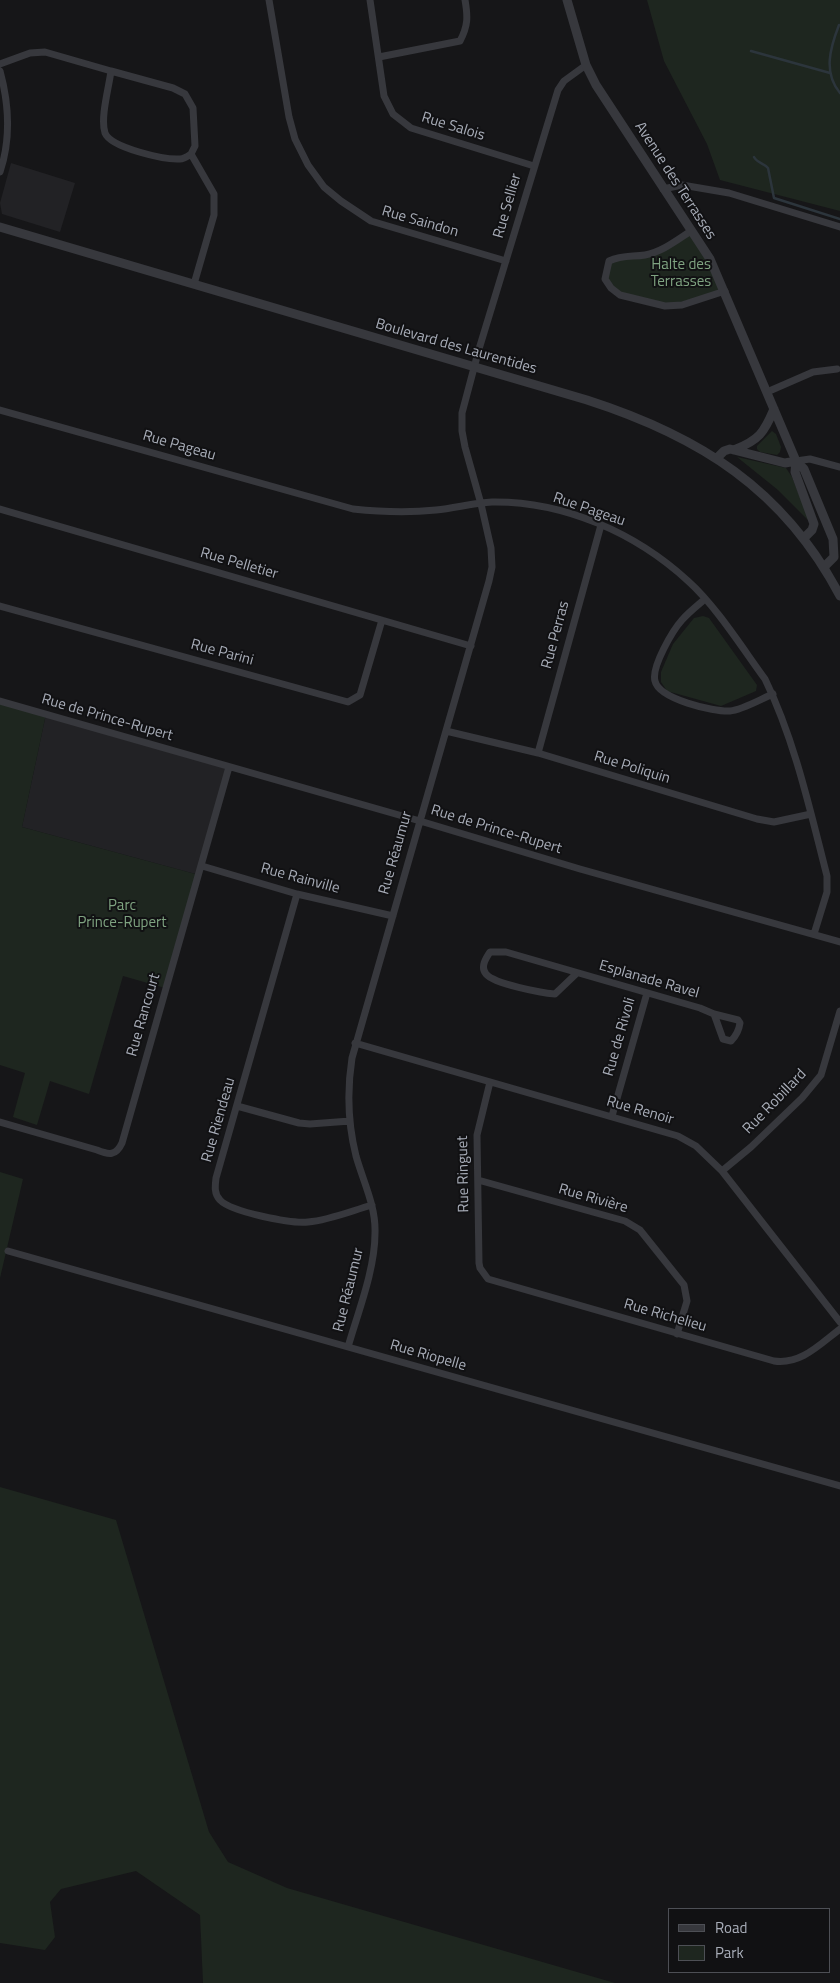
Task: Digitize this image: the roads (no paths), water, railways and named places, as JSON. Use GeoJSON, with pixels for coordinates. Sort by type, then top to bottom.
{"type":"FeatureCollection","features":[{"type":"Feature","properties":{"kind":"street","name":"Rue Saindon"},"geometry":{"type":"LineString","coordinates":[[269,0],[289,118],[295,139],[308,165],[324,187],[371,221],[506,261]]}},
{"type":"Feature","properties":{"kind":"street","name":"Rue Salois"},"geometry":{"type":"LineString","coordinates":[[370,0],[384,96],[393,114],[410,128],[534,166]]}},
{"type":"Feature","properties":{"kind":"street"},"geometry":{"type":"LineString","coordinates":[[379,58],[460,41],[466,30],[467,14],[465,0]]}},
{"type":"Feature","properties":{"kind":"street","name":"Avenue des Terrasses"},"geometry":{"type":"LineString","coordinates":[[567,0],[586,65],[596,85],[710,259],[796,461],[804,469],[834,544],[834,557],[824,567]]}},
{"type":"Feature","properties":{"kind":"street"},"geometry":{"type":"LineString","coordinates":[[0,64],[30,52],[45,52],[173,88],[185,94],[193,108],[195,146],[191,154],[181,159],[135,151],[110,141],[105,132],[104,118],[111,71]]}},
{"type":"Feature","properties":{"kind":"street","name":"Rue Sellier"},"geometry":{"type":"LineString","coordinates":[[474,367],[558,90],[564,81],[586,65]]}},
{"type":"Feature","properties":{"kind":"street"},"geometry":{"type":"LineString","coordinates":[[0,71],[7,102],[8,127],[4,161],[0,172]]}},
{"type":"Feature","properties":{"kind":"street"},"geometry":{"type":"LineString","coordinates":[[191,154],[214,194],[214,215],[194,284]]}},
{"type":"Feature","properties":{"kind":"street"},"geometry":{"type":"LineString","coordinates":[[663,189],[682,185],[728,193],[840,227]]}},
{"type":"Feature","properties":{"kind":"street","name":"Boulevard des Laurentides"},"geometry":{"type":"LineString","coordinates":[[0,227],[623,412],[672,433],[717,458],[760,492],[804,538],[824,567],[840,596]]}},
{"type":"Feature","properties":{"kind":"street"},"geometry":{"type":"LineString","coordinates":[[691,231],[658,251],[644,255],[619,256],[609,261],[605,279],[611,288],[620,294],[665,306],[682,305],[724,291]]}},
{"type":"Feature","properties":{"kind":"street","name":"Rue Réaumur"},"geometry":{"type":"LineString","coordinates":[[348,1348],[374,1253],[376,1234],[372,1205],[356,1155],[350,1121],[350,1069],[355,1043],[471,646],[492,567],[491,548],[462,431],[464,407],[474,367]]}},
{"type":"Feature","properties":{"kind":"street"},"geometry":{"type":"LineString","coordinates":[[767,392],[813,372],[837,369]]}},
{"type":"Feature","properties":{"kind":"street"},"geometry":{"type":"LineString","coordinates":[[734,450],[760,436],[774,409]]}},
{"type":"Feature","properties":{"kind":"street","name":"Rue Pageau"},"geometry":{"type":"LineString","coordinates":[[0,410],[353,509],[387,512],[436,510],[481,504],[520,504],[557,510],[601,525],[654,553],[689,582],[705,599],[766,679],[773,694],[783,720],[811,814],[827,876],[827,892],[814,934]]}},
{"type":"Feature","properties":{"kind":"street"},"geometry":{"type":"LineString","coordinates":[[717,458],[726,450],[734,450],[785,463],[810,459],[840,467]]}},
{"type":"Feature","properties":{"kind":"street","name":"Avenue des Terrasses"},"geometry":{"type":"LineString","coordinates":[[796,461],[795,472],[814,524],[812,530],[804,538]]}},
{"type":"Feature","properties":{"kind":"street","name":"Rue Pelletier"},"geometry":{"type":"LineString","coordinates":[[0,510],[471,646]]}},
{"type":"Feature","properties":{"kind":"street","name":"Rue Perras"},"geometry":{"type":"LineString","coordinates":[[538,754],[601,525]]}},
{"type":"Feature","properties":{"kind":"street"},"geometry":{"type":"LineString","coordinates":[[705,599],[682,620],[664,649],[654,675],[658,690],[668,696],[709,709],[731,711],[773,694]]}},
{"type":"Feature","properties":{"kind":"street","name":"Rue Parini"},"geometry":{"type":"LineString","coordinates":[[0,606],[348,702],[360,695],[382,620]]}},
{"type":"Feature","properties":{"kind":"street","name":"Rue de Prince-Rupert"},"geometry":{"type":"LineString","coordinates":[[0,701],[420,821],[580,870],[840,942]]}},
{"type":"Feature","properties":{"kind":"street","name":"Rue Poliquin"},"geometry":{"type":"LineString","coordinates":[[446,731],[538,754],[757,819],[774,822],[811,814]]}},
{"type":"Feature","properties":{"kind":"street","name":"Rue Rancourt"},"geometry":{"type":"LineString","coordinates":[[0,1122],[106,1154],[112,1155],[119,1151],[229,767]]}},
{"type":"Feature","properties":{"kind":"street","name":"Rue Rainville"},"geometry":{"type":"LineString","coordinates":[[202,866],[297,894],[393,916]]}},
{"type":"Feature","properties":{"kind":"street","name":"Rue Riendeau"},"geometry":{"type":"LineString","coordinates":[[297,894],[216,1178],[215,1189],[219,1200],[229,1206],[279,1220],[300,1223],[321,1220],[372,1205]]}},
{"type":"Feature","properties":{"kind":"street","name":"Esplanade Ravel"},"geometry":{"type":"LineString","coordinates":[[577,973],[555,994],[535,992],[492,978],[486,974],[483,968],[490,952],[506,952],[700,1008],[714,1014]]}},
{"type":"Feature","properties":{"kind":"street","name":"Rue de Rivoli"},"geometry":{"type":"LineString","coordinates":[[612,1116],[647,994]]}},
{"type":"Feature","properties":{"kind":"street","name":"Rue Robillard"},"geometry":{"type":"LineString","coordinates":[[722,1171],[751,1147],[796,1104],[821,1075],[840,1012]]}},
{"type":"Feature","properties":{"kind":"street","name":"Rue Renoir"},"geometry":{"type":"LineString","coordinates":[[355,1043],[612,1116],[678,1136],[688,1141],[706,1154],[722,1171],[840,1322]]}},
{"type":"Feature","properties":{"kind":"street","name":"Rue Ringuet"},"geometry":{"type":"LineString","coordinates":[[480,1268],[478,1127],[490,1082]]}},
{"type":"Feature","properties":{"kind":"street"},"geometry":{"type":"LineString","coordinates":[[237,1106],[299,1123],[350,1121]]}},
{"type":"Feature","properties":{"kind":"street","name":"Rue Rivière"},"geometry":{"type":"LineString","coordinates":[[478,1180],[625,1221],[640,1230],[684,1285],[687,1301],[678,1334]]}},
{"type":"Feature","properties":{"kind":"street","name":"Rue Riopelle"},"geometry":{"type":"LineString","coordinates":[[8,1251],[840,1486]]}},
{"type":"Feature","properties":{"kind":"street","name":"Rue Richelieu"},"geometry":{"type":"LineString","coordinates":[[480,1268],[494,1282],[774,1362],[785,1363],[802,1358],[840,1329]]}},
{"type":"Feature","properties":{"kind":"waterway"},"geometry":{"type":"LineString","coordinates":[[839,25],[831,51],[830,69],[831,77],[840,93]]}},
{"type":"Feature","properties":{"kind":"waterway"},"geometry":{"type":"LineString","coordinates":[[751,51],[830,73]]}},
{"type":"Feature","properties":{"kind":"waterway"},"geometry":{"type":"LineString","coordinates":[[754,157],[768,168],[774,198],[840,219]]}},
{"type":"Feature","properties":{"kind":"park label","name":"Halte des Terrasses"},"geometry":{"type":"Point","coordinates":[681,274]}},
{"type":"Feature","properties":{"kind":"park label","name":"Parc Prince-Rupert"},"geometry":{"type":"Point","coordinates":[122,914]}}]}
